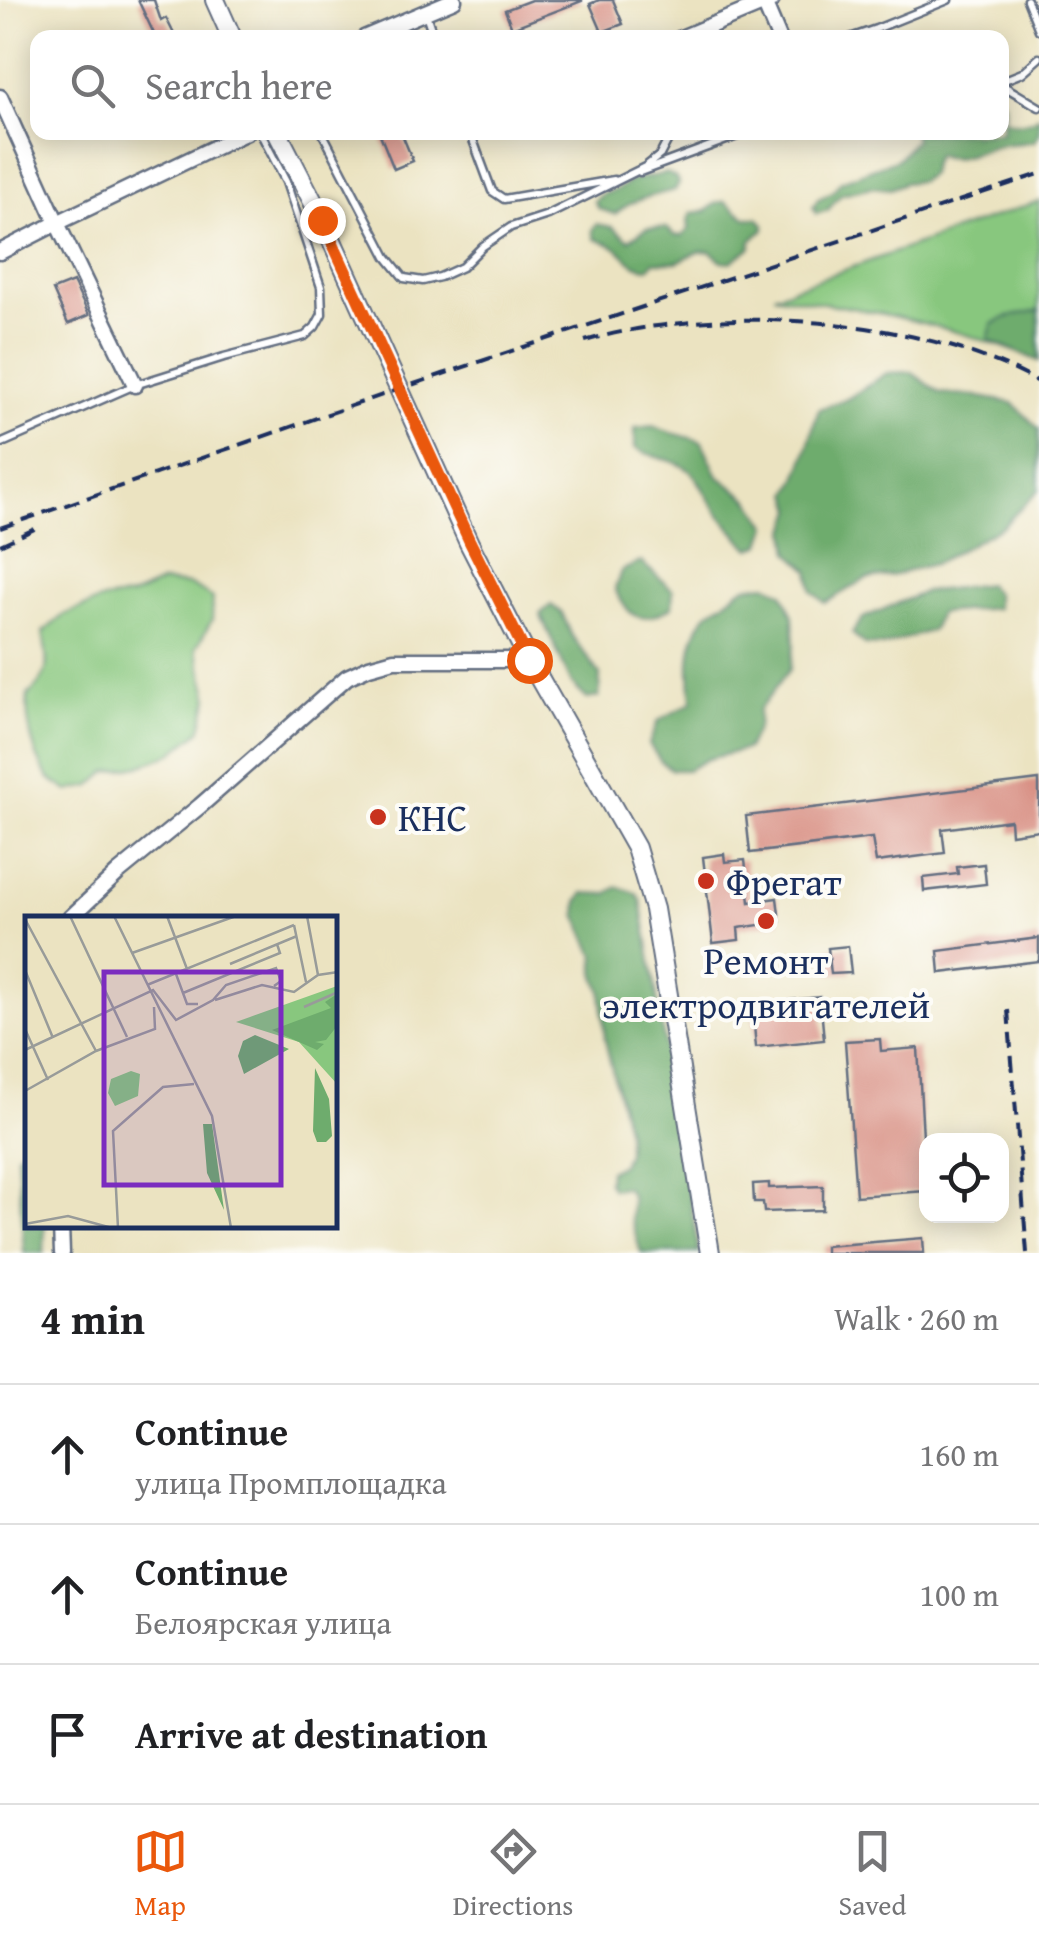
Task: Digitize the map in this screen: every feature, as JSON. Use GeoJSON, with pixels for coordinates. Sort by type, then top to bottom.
{"type":"FeatureCollection","features":[{"type":"Feature","properties":{"kind":"street"},"geometry":{"type":"LineString","coordinates":[[215,0],[228,30]]}},
{"type":"Feature","properties":{"kind":"street"},"geometry":{"type":"LineString","coordinates":[[383,30],[454,0]]}},
{"type":"Feature","properties":{"kind":"street"},"geometry":{"type":"LineString","coordinates":[[699,30],[766,1],[776,30]]}},
{"type":"Feature","properties":{"kind":"street"},"geometry":{"type":"LineString","coordinates":[[0,97],[136,385]]}},
{"type":"Feature","properties":{"kind":"street"},"geometry":{"type":"LineString","coordinates":[[0,252],[230,140]]}},
{"type":"Feature","properties":{"kind":"street"},"geometry":{"type":"LineString","coordinates":[[281,140],[529,660],[629,832],[647,881],[710,1253]]}},
{"type":"Feature","properties":{"kind":"street"},"geometry":{"type":"LineString","coordinates":[[72,916],[347,678],[394,660],[529,660]]}},
{"type":"Feature","properties":{"kind":"street"},"geometry":{"type":"LineString","coordinates":[[61,1228],[62,1253]]}},
{"type":"Feature","properties":{"kind":"lane"},"geometry":{"type":"LineString","coordinates":[[876,30],[948,0]]}},
{"type":"Feature","properties":{"kind":"lane"},"geometry":{"type":"LineString","coordinates":[[1027,0],[1039,30]]}},
{"type":"Feature","properties":{"kind":"lane"},"geometry":{"type":"LineString","coordinates":[[425,12],[431,30]]}},
{"type":"Feature","properties":{"kind":"lane"},"geometry":{"type":"LineString","coordinates":[[1009,79],[1022,74],[1039,58]]}},
{"type":"Feature","properties":{"kind":"lane"},"geometry":{"type":"LineString","coordinates":[[1009,87],[1039,107]]}},
{"type":"Feature","properties":{"kind":"lane"},"geometry":{"type":"LineString","coordinates":[[0,444],[136,385],[305,336],[316,327],[322,314],[321,288],[286,182],[264,140]]}},
{"type":"Feature","properties":{"kind":"lane"},"geometry":{"type":"LineString","coordinates":[[326,140],[386,257],[404,278],[423,281],[462,267],[511,227],[548,215],[624,178],[660,156],[668,140]]}},
{"type":"Feature","properties":{"kind":"lane"},"geometry":{"type":"LineString","coordinates":[[473,140],[492,191],[504,199],[624,178],[726,140]]}},
{"type":"Feature","properties":{"kind":"green space"},"geometry":{"type":"Polygon","coordinates":[[[1039,116],[1035,141],[959,157],[936,155],[930,174],[920,181],[890,189],[872,187],[841,194],[828,210],[816,214],[813,207],[818,199],[832,192],[841,181],[898,159],[914,140],[1009,140],[1009,122],[1022,123],[1039,116]]]}},
{"type":"Feature","properties":{"kind":"green space"},"geometry":{"type":"Polygon","coordinates":[[[667,173],[679,184],[675,190],[636,201],[615,214],[599,209],[594,201],[633,180],[667,173]]]}},
{"type":"Feature","properties":{"kind":"green space"},"geometry":{"type":"Polygon","coordinates":[[[725,201],[746,218],[758,218],[764,224],[751,247],[731,262],[722,261],[710,251],[644,267],[595,239],[592,230],[597,224],[612,227],[629,240],[647,228],[667,228],[682,236],[689,229],[691,213],[706,211],[725,201]]]}},
{"type":"Feature","properties":{"kind":"green space"},"geometry":{"type":"Polygon","coordinates":[[[1039,201],[1039,361],[975,337],[909,320],[774,295],[1039,201]]]}},
{"type":"Feature","properties":{"kind":"green space"},"geometry":{"type":"Polygon","coordinates":[[[1039,310],[1039,361],[988,340],[992,324],[1039,310]]]}},
{"type":"Feature","properties":{"kind":"green space"},"geometry":{"type":"Polygon","coordinates":[[[911,372],[940,393],[1013,403],[1039,429],[1039,490],[1003,526],[936,563],[866,579],[825,603],[812,591],[809,570],[790,553],[787,530],[794,509],[789,494],[819,409],[847,399],[887,373],[911,372]]]}},
{"type":"Feature","properties":{"kind":"green space"},"geometry":{"type":"Polygon","coordinates":[[[653,426],[702,442],[718,476],[750,500],[768,526],[762,544],[751,549],[745,543],[687,469],[635,448],[635,428],[653,426]]]}},
{"type":"Feature","properties":{"kind":"green space"},"geometry":{"type":"Polygon","coordinates":[[[641,562],[673,590],[672,607],[652,616],[631,613],[615,589],[621,571],[641,562]]]}},
{"type":"Feature","properties":{"kind":"green space"},"geometry":{"type":"Polygon","coordinates":[[[163,582],[190,585],[213,598],[212,620],[196,648],[209,698],[200,731],[171,754],[107,772],[91,786],[68,791],[43,768],[29,726],[28,695],[45,674],[43,632],[65,614],[103,600],[132,596],[163,582]]]}},
{"type":"Feature","properties":{"kind":"green space"},"geometry":{"type":"Polygon","coordinates":[[[767,584],[783,593],[793,616],[790,669],[759,710],[758,726],[747,749],[708,759],[687,770],[672,770],[649,744],[658,721],[692,702],[690,658],[699,626],[709,612],[743,588],[767,584]]]}},
{"type":"Feature","properties":{"kind":"green space"},"geometry":{"type":"Polygon","coordinates":[[[987,584],[996,594],[996,608],[939,613],[932,630],[884,646],[865,645],[852,633],[863,618],[924,592],[987,584]]]}},
{"type":"Feature","properties":{"kind":"green space"},"geometry":{"type":"Polygon","coordinates":[[[551,605],[562,613],[572,636],[600,675],[599,697],[587,699],[572,684],[540,614],[551,605]]]}},
{"type":"Feature","properties":{"kind":"green space"},"geometry":{"type":"Polygon","coordinates":[[[618,887],[636,893],[641,900],[699,1253],[641,1253],[631,1220],[631,1196],[625,1187],[612,1189],[608,1183],[609,1171],[621,1164],[627,1153],[627,1132],[605,1040],[595,956],[577,915],[584,893],[606,894],[618,887]]]}},
{"type":"Feature","properties":{"kind":"green space"},"geometry":{"type":"Polygon","coordinates":[[[25,1147],[25,1228],[45,1228],[44,1253],[24,1253],[17,1154],[25,1147]]]}},
{"type":"Feature","properties":{"kind":"building"},"geometry":{"type":"Polygon","coordinates":[[[138,0],[154,0],[161,21],[166,18],[172,30],[152,30],[138,0]]]}},
{"type":"Feature","properties":{"kind":"building"},"geometry":{"type":"Polygon","coordinates":[[[531,0],[582,1],[512,28],[505,10],[531,0]]]}},
{"type":"Feature","properties":{"kind":"building"},"geometry":{"type":"Polygon","coordinates":[[[613,0],[623,24],[601,30],[590,4],[613,0]]]}},
{"type":"Feature","properties":{"kind":"building"},"geometry":{"type":"Polygon","coordinates":[[[382,140],[404,140],[413,161],[394,169],[382,140]]]}},
{"type":"Feature","properties":{"kind":"building"},"geometry":{"type":"Polygon","coordinates":[[[73,282],[89,315],[68,324],[53,290],[73,282]]]}},
{"type":"Feature","properties":{"kind":"building"},"geometry":{"type":"Polygon","coordinates":[[[1039,780],[1039,830],[1011,834],[1010,820],[942,829],[945,853],[876,862],[872,838],[750,853],[746,816],[1039,780]]]}},
{"type":"Feature","properties":{"kind":"building"},"geometry":{"type":"Polygon","coordinates":[[[724,854],[725,862],[745,860],[750,902],[777,898],[780,922],[738,928],[739,940],[713,943],[703,857],[724,854]]]}},
{"type":"Feature","properties":{"kind":"building"},"geometry":{"type":"Polygon","coordinates":[[[984,864],[986,884],[924,891],[923,878],[958,874],[957,867],[984,864]]]}},
{"type":"Feature","properties":{"kind":"building"},"geometry":{"type":"Polygon","coordinates":[[[1039,938],[1039,961],[940,973],[938,951],[1039,938]]]}},
{"type":"Feature","properties":{"kind":"building"},"geometry":{"type":"Polygon","coordinates":[[[848,946],[851,973],[831,974],[828,948],[848,946]]]}},
{"type":"Feature","properties":{"kind":"building"},"geometry":{"type":"Polygon","coordinates":[[[820,997],[824,1040],[756,1047],[752,1004],[820,997]]]}},
{"type":"Feature","properties":{"kind":"building"},"geometry":{"type":"Polygon","coordinates":[[[880,1039],[881,1051],[918,1048],[923,1133],[919,1133],[919,1192],[856,1196],[845,1041],[880,1039]]]}},
{"type":"Feature","properties":{"kind":"building"},"geometry":{"type":"Polygon","coordinates":[[[769,1183],[769,1188],[823,1186],[823,1210],[764,1212],[763,1202],[754,1202],[753,1184],[769,1183]]]}},
{"type":"Feature","properties":{"kind":"building"},"geometry":{"type":"Polygon","coordinates":[[[923,1238],[924,1253],[825,1253],[825,1246],[923,1238]]]}},
{"type":"Feature","properties":{"kind":"railway"},"geometry":{"type":"LineString","coordinates":[[0,528],[1039,174]]}},
{"type":"Feature","properties":{"kind":"railway"},"geometry":{"type":"LineString","coordinates":[[585,341],[680,323],[785,320],[890,332],[938,343],[997,362],[1039,382]]}},
{"type":"Feature","properties":{"kind":"railway"},"geometry":{"type":"LineString","coordinates":[[0,545],[41,526]]}},
{"type":"Feature","properties":{"kind":"railway"},"geometry":{"type":"LineString","coordinates":[[1008,1010],[1027,1253]]}},
{"type":"Feature","properties":{"kind":"place","name":"КНС"},"geometry":{"type":"Point","coordinates":[378,817]}},
{"type":"Feature","properties":{"kind":"place","name":"Фрегат"},"geometry":{"type":"Point","coordinates":[706,881]}},
{"type":"Feature","properties":{"kind":"place","name":"Ремонт электродвигателей"},"geometry":{"type":"Point","coordinates":[766,921]}},
{"type":"Feature","properties":{"kind":"route"},"geometry":{"type":"LineString","coordinates":[[322,220],[400,394],[529,660]]}}]}
